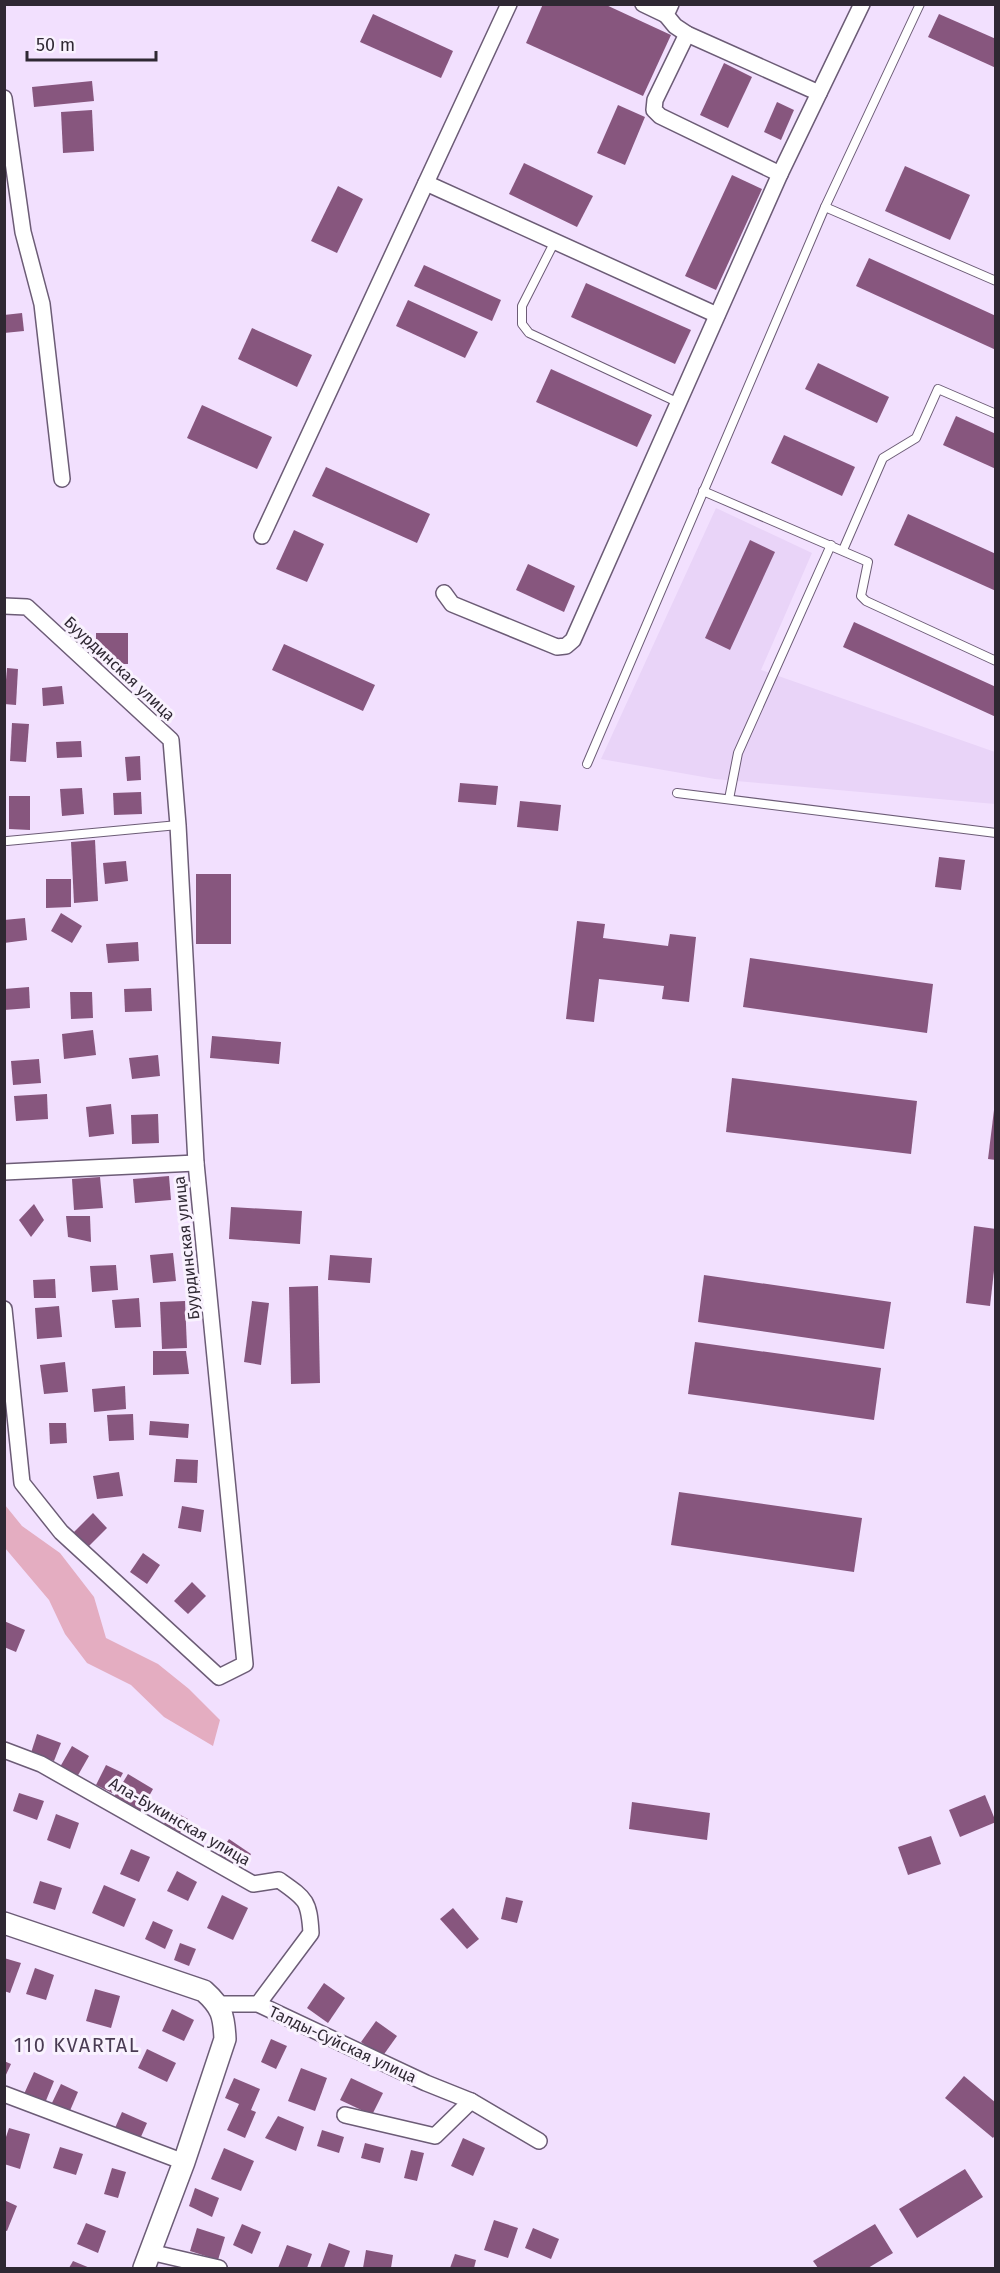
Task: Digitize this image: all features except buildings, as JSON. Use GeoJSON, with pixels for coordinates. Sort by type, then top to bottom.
{"type":"FeatureCollection","features":[{"type":"Feature","properties":{"kind":"street"},"geometry":{"type":"LineString","coordinates":[[262,536],[509,4]]}},
{"type":"Feature","properties":{"kind":"street"},"geometry":{"type":"LineString","coordinates":[[643,4],[669,10],[675,26],[687,34],[819,93]]}},
{"type":"Feature","properties":{"kind":"street"},"geometry":{"type":"LineString","coordinates":[[444,593],[452,604],[557,647],[566,646],[573,640],[780,174],[862,4]]}},
{"type":"Feature","properties":{"kind":"street"},"geometry":{"type":"LineString","coordinates":[[687,34],[655,100],[654,110],[660,116],[780,174]]}},
{"type":"Feature","properties":{"kind":"street"},"geometry":{"type":"LineString","coordinates":[[4,98],[9,156],[23,232],[42,304],[62,479]]}},
{"type":"Feature","properties":{"kind":"street"},"geometry":{"type":"LineString","coordinates":[[426,183],[717,315]]}},
{"type":"Feature","properties":{"kind":"street","name":"Буурдинская улица"},"geometry":{"type":"LineString","coordinates":[[4,606],[27,607],[171,740],[178,825],[196,1163],[245,1664],[219,1677],[61,1532],[22,1483],[4,1308]]}},
{"type":"Feature","properties":{"kind":"street"},"geometry":{"type":"LineString","coordinates":[[4,1172],[196,1163]]}},
{"type":"Feature","properties":{"kind":"street","name":"Ала-Букинская улица"},"geometry":{"type":"LineString","coordinates":[[4,1750],[41,1764],[253,1884],[279,1880],[298,1894],[309,1908],[311,1933],[258,2004]]}},
{"type":"Feature","properties":{"kind":"street"},"geometry":{"type":"LineString","coordinates":[[4,1923],[204,1991],[218,2004],[224,2022],[225,2039],[147,2260],[219,2268]]}},
{"type":"Feature","properties":{"kind":"street","name":"Талды-Суйская улица"},"geometry":{"type":"LineString","coordinates":[[218,2004],[258,2004],[426,2083],[471,2101],[539,2141]]}},
{"type":"Feature","properties":{"kind":"street"},"geometry":{"type":"LineString","coordinates":[[6,2097],[183,2162]]}},
{"type":"Feature","properties":{"kind":"street"},"geometry":{"type":"LineString","coordinates":[[345,2115],[435,2136],[471,2101]]}},
{"type":"Feature","properties":{"kind":"lane"},"geometry":{"type":"LineString","coordinates":[[587,764],[825,207],[920,4]]}},
{"type":"Feature","properties":{"kind":"lane"},"geometry":{"type":"LineString","coordinates":[[825,207],[996,281]]}},
{"type":"Feature","properties":{"kind":"lane"},"geometry":{"type":"LineString","coordinates":[[555,241],[522,306],[522,324],[529,333],[679,403]]}},
{"type":"Feature","properties":{"kind":"lane"},"geometry":{"type":"LineString","coordinates":[[843,550],[883,458],[916,438],[938,389],[996,414]]}},
{"type":"Feature","properties":{"kind":"lane"},"geometry":{"type":"LineString","coordinates":[[704,491],[868,562],[861,596],[866,601],[996,661]]}},
{"type":"Feature","properties":{"kind":"lane"},"geometry":{"type":"LineString","coordinates":[[729,799],[738,753],[831,545]]}},
{"type":"Feature","properties":{"kind":"lane"},"geometry":{"type":"LineString","coordinates":[[677,793],[996,833]]}},
{"type":"Feature","properties":{"kind":"lane"},"geometry":{"type":"LineString","coordinates":[[8,841],[178,825]]}},
{"type":"Feature","properties":{"kind":"shaded area"},"geometry":{"type":"Polygon","coordinates":[[[716,508],[812,553],[761,670],[995,752],[995,804],[715,779],[601,759],[716,508]]]}},
{"type":"Feature","properties":{"kind":"shaded area"},"geometry":{"type":"Polygon","coordinates":[[[5,1505],[22,1526],[60,1553],[94,1597],[106,1638],[158,1664],[189,1689],[220,1720],[213,1746],[164,1717],[131,1685],[87,1663],[65,1634],[49,1600],[5,1548],[5,1505]]]}},
{"type":"Feature","properties":{"kind":"district","name":"110 KVARTAL"},"geometry":{"type":"Point","coordinates":[77,2045]}}]}
